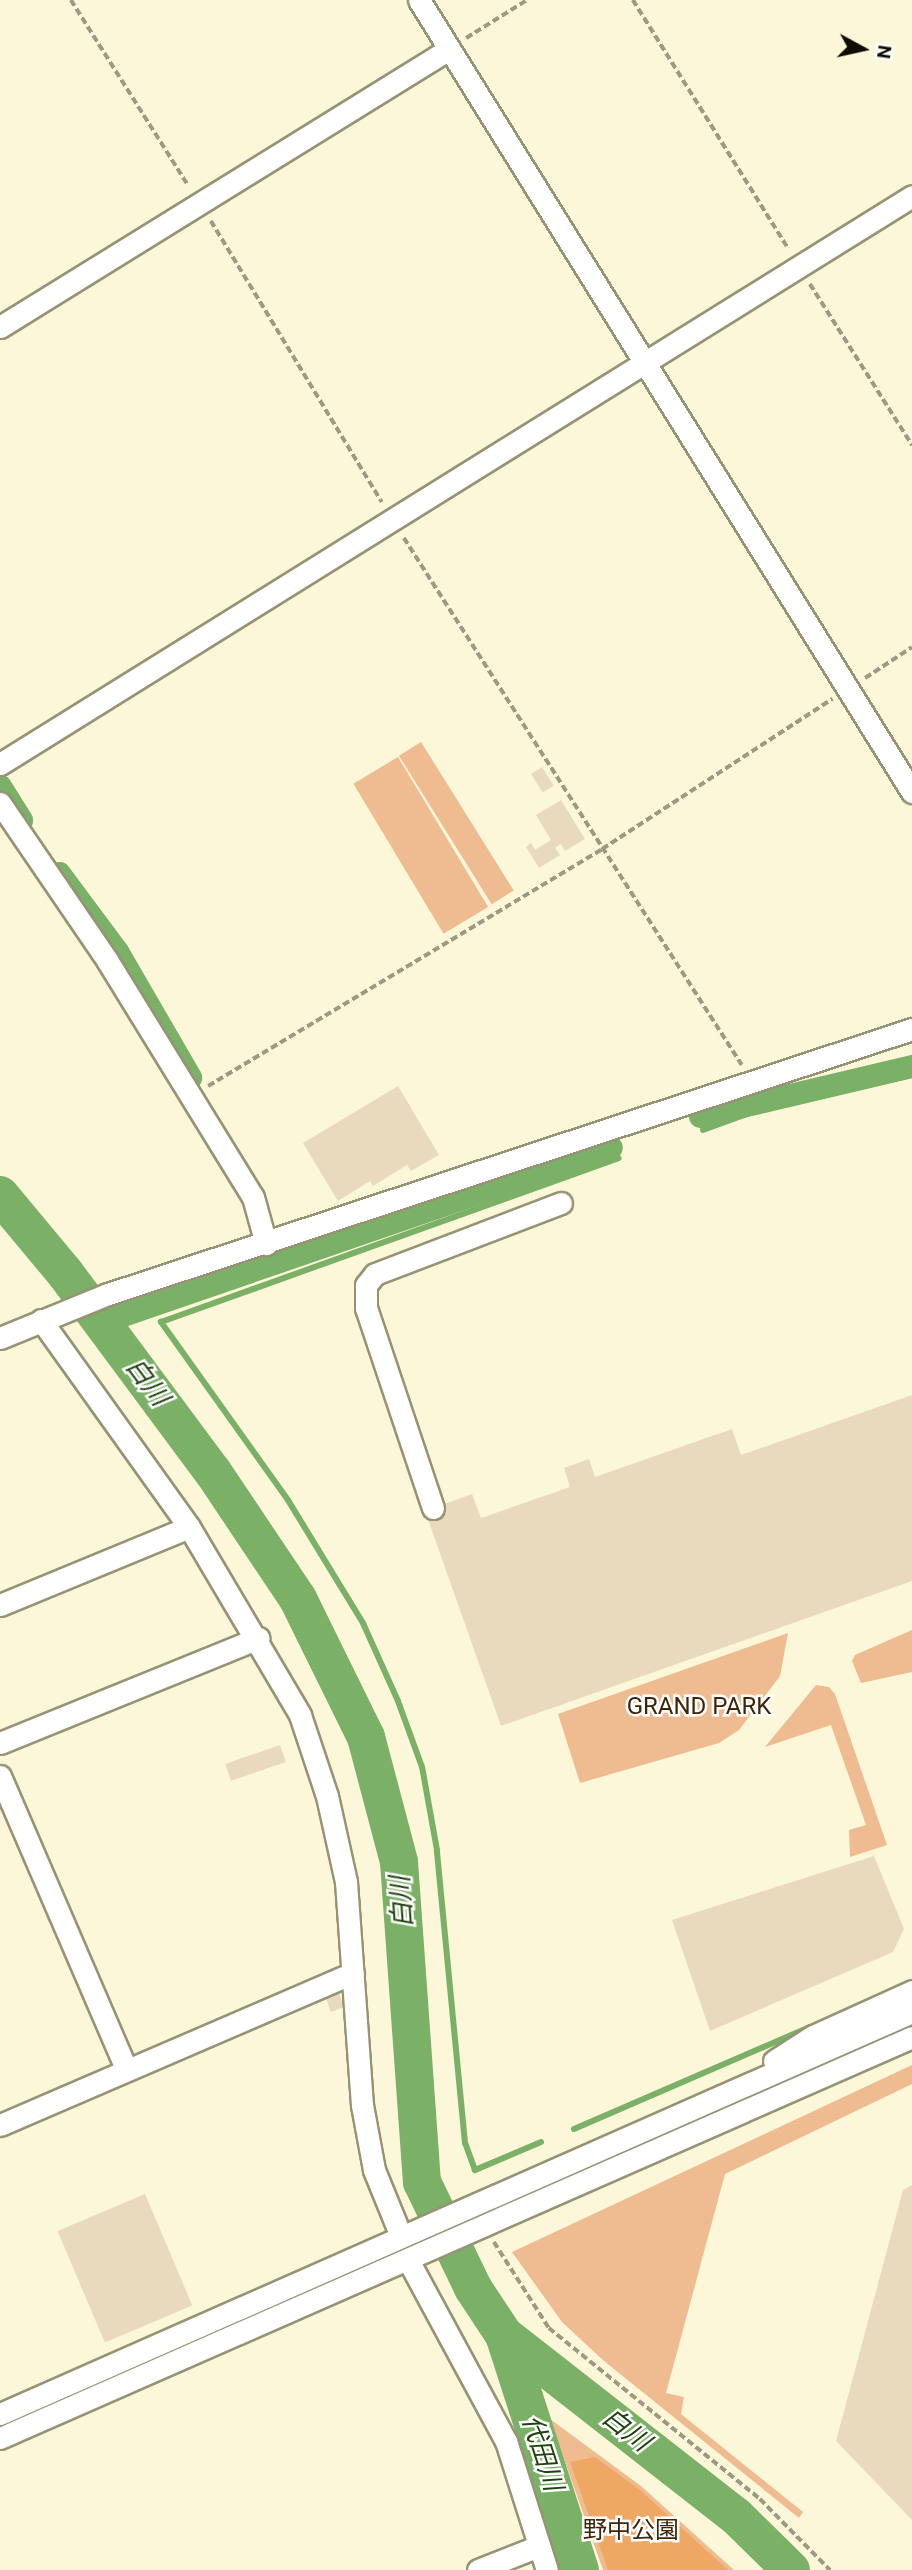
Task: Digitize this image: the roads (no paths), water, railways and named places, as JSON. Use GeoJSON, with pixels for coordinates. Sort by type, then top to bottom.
{"type":"FeatureCollection","features":[{"type":"Feature","properties":{"kind":"street"},"geometry":{"type":"LineString","coordinates":[[419,0],[912,792]]}},
{"type":"Feature","properties":{"kind":"street"},"geometry":{"type":"LineString","coordinates":[[0,327],[449,49]]}},
{"type":"Feature","properties":{"kind":"street"},"geometry":{"type":"LineString","coordinates":[[0,764],[912,196]]}},
{"type":"Feature","properties":{"kind":"street"},"geometry":{"type":"LineString","coordinates":[[0,803],[107,960],[253,1197],[266,1244]]}},
{"type":"Feature","properties":{"kind":"street"},"geometry":{"type":"LineString","coordinates":[[0,1338],[108,1294],[912,1029]]}},
{"type":"Feature","properties":{"kind":"street"},"geometry":{"type":"LineString","coordinates":[[433,1508],[366,1308],[366,1285],[375,1274],[561,1203]]}},
{"type":"Feature","properties":{"kind":"street"},"geometry":{"type":"LineString","coordinates":[[51,1316],[189,1527],[258,1638],[300,1715],[327,1796],[346,1882],[367,2131],[374,2170],[408,2233]]}},
{"type":"Feature","properties":{"kind":"street"},"geometry":{"type":"LineString","coordinates":[[0,1605],[189,1527]]}},
{"type":"Feature","properties":{"kind":"street"},"geometry":{"type":"LineString","coordinates":[[0,1743],[258,1638]]}},
{"type":"Feature","properties":{"kind":"street"},"geometry":{"type":"LineString","coordinates":[[0,1776],[127,2068]]}},
{"type":"Feature","properties":{"kind":"street"},"geometry":{"type":"LineString","coordinates":[[0,2125],[127,2068],[353,1973]]}},
{"type":"Feature","properties":{"kind":"street"},"geometry":{"type":"LineString","coordinates":[[722,2095],[813,2036],[912,1991]]}},
{"type":"Feature","properties":{"kind":"street"},"geometry":{"type":"LineString","coordinates":[[0,2414],[467,2205],[912,2012]]}},
{"type":"Feature","properties":{"kind":"street"},"geometry":{"type":"LineString","coordinates":[[0,2438],[912,2037]]}},
{"type":"Feature","properties":{"kind":"street"},"geometry":{"type":"LineString","coordinates":[[418,2256],[506,2441],[547,2570]]}},
{"type":"Feature","properties":{"kind":"street"},"geometry":{"type":"LineString","coordinates":[[478,2570],[539,2546]]}},
{"type":"Feature","properties":{"kind":"waterway"},"geometry":{"type":"LineString","coordinates":[[0,786],[21,820]]}},
{"type":"Feature","properties":{"kind":"waterway"},"geometry":{"type":"LineString","coordinates":[[59,873],[117,951],[190,1077]]}},
{"type":"Feature","properties":{"kind":"waterway"},"geometry":{"type":"LineString","coordinates":[[700,1116],[912,1066]]}},
{"type":"Feature","properties":{"kind":"waterway"},"geometry":{"type":"LineString","coordinates":[[703,1130],[755,1111],[912,1075]]}},
{"type":"Feature","properties":{"kind":"waterway"},"geometry":{"type":"LineString","coordinates":[[102,1322],[611,1147]]}},
{"type":"Feature","properties":{"kind":"waterway"},"geometry":{"type":"LineString","coordinates":[[541,2142],[475,2170],[465,2143],[437,1850],[422,1767],[398,1701],[363,1623],[288,1500],[161,1322],[619,1158]]}},
{"type":"Feature","properties":{"kind":"waterway","name":"白川"},"geometry":{"type":"LineString","coordinates":[[0,1195],[65,1273],[213,1472],[298,1599],[366,1737],[399,1862],[422,2182],[473,2288],[504,2335],[736,2516],[791,2570]]}},
{"type":"Feature","properties":{"kind":"waterway"},"geometry":{"type":"LineString","coordinates":[[574,2129],[810,2027]]}},
{"type":"Feature","properties":{"kind":"waterway","name":"代田川"},"geometry":{"type":"LineString","coordinates":[[504,2335],[580,2570]]}},
{"type":"Feature","properties":{"kind":"park label","name":"GRAND PARK"},"geometry":{"type":"Point","coordinates":[699,1707]}},
{"type":"Feature","properties":{"kind":"park label","name":"野中公園"},"geometry":{"type":"Point","coordinates":[631,2531]}}]}
